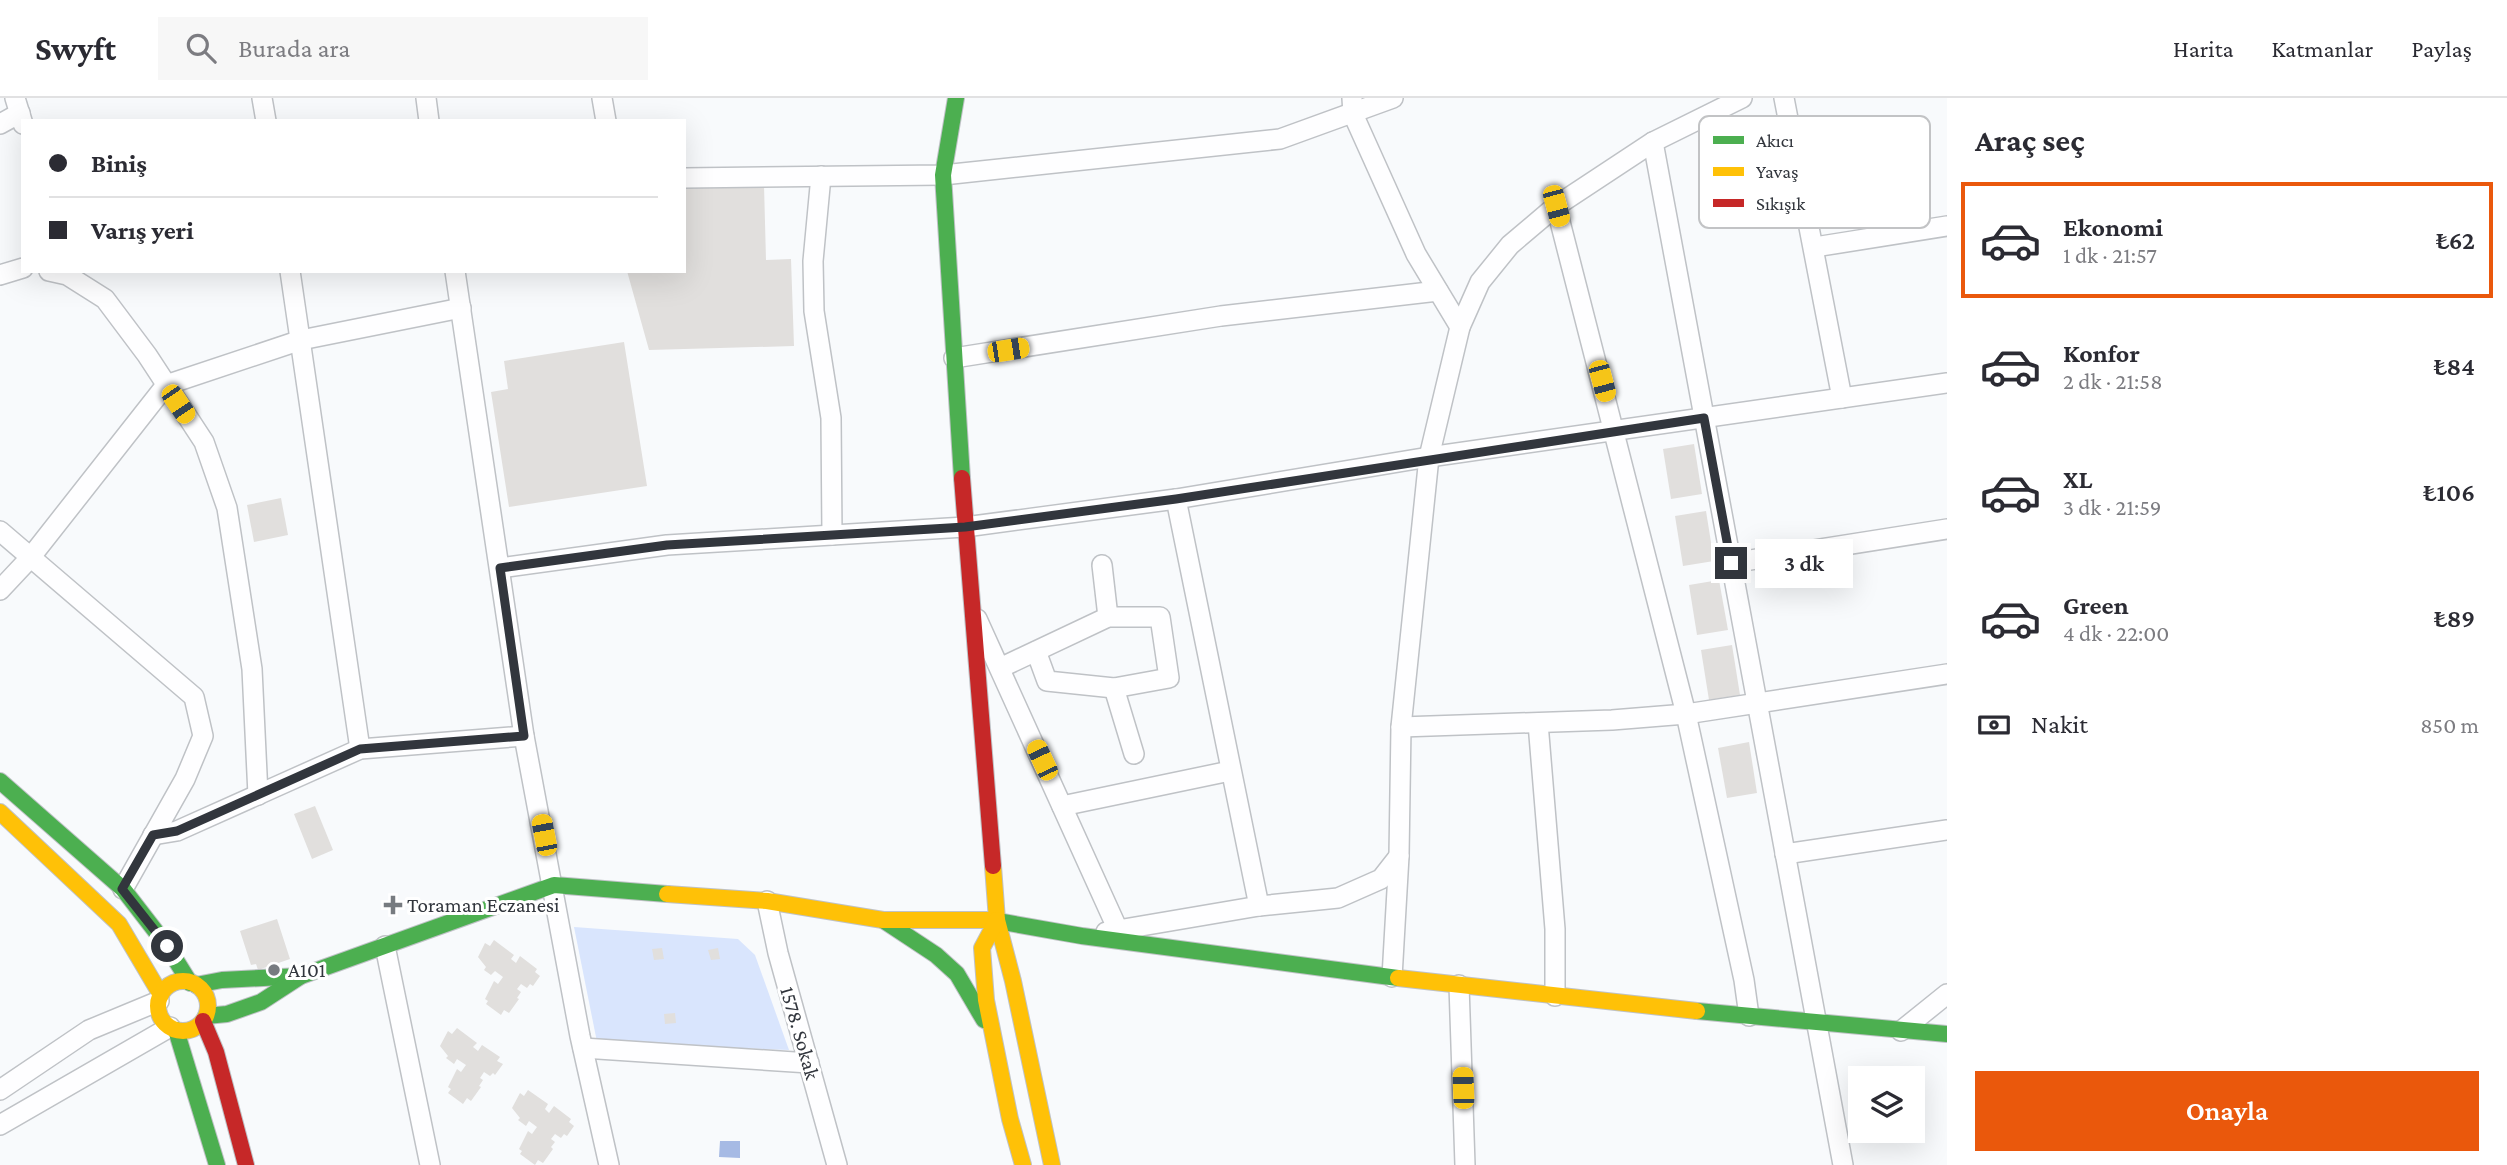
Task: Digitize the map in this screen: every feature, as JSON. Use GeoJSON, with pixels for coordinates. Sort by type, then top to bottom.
{"type":"FeatureCollection","features":[{"type":"Feature","properties":{"kind":"street"},"geometry":{"type":"LineString","coordinates":[[262,98],[266,119]]}},
{"type":"Feature","properties":{"kind":"street"},"geometry":{"type":"LineString","coordinates":[[426,98],[429,119]]}},
{"type":"Feature","properties":{"kind":"street"},"geometry":{"type":"LineString","coordinates":[[602,98],[606,119]]}},
{"type":"Feature","properties":{"kind":"street"},"geometry":{"type":"LineString","coordinates":[[956,98],[943,175],[965,527],[997,920],[1013,969],[1036,1113],[1052,1165]]}},
{"type":"Feature","properties":{"kind":"street"},"geometry":{"type":"LineString","coordinates":[[686,178],[943,175],[1280,139],[1352,106],[1392,98]]}},
{"type":"Feature","properties":{"kind":"street"},"geometry":{"type":"LineString","coordinates":[[1706,116],[1742,98]]}},
{"type":"Feature","properties":{"kind":"street"},"geometry":{"type":"LineString","coordinates":[[1784,98],[1788,116]]}},
{"type":"Feature","properties":{"kind":"street"},"geometry":{"type":"LineString","coordinates":[[1352,106],[1416,254],[1460,327]]}},
{"type":"Feature","properties":{"kind":"street"},"geometry":{"type":"LineString","coordinates":[[0,124],[19,112]]}},
{"type":"Feature","properties":{"kind":"street"},"geometry":{"type":"LineString","coordinates":[[1392,976],[1399,856],[1401,727],[1429,457],[1460,327],[1480,282],[1510,245],[1556,206],[1653,142],[1699,119]]}},
{"type":"Feature","properties":{"kind":"street"},"geometry":{"type":"LineString","coordinates":[[1653,142],[1843,1165]]}},
{"type":"Feature","properties":{"kind":"street"},"geometry":{"type":"LineString","coordinates":[[821,176],[813,261],[814,311],[831,418],[832,535]]}},
{"type":"Feature","properties":{"kind":"street"},"geometry":{"type":"LineString","coordinates":[[1556,206],[1686,714],[1744,980],[1749,1017]]}},
{"type":"Feature","properties":{"kind":"street"},"geometry":{"type":"LineString","coordinates":[[1815,247],[1947,226]]}},
{"type":"Feature","properties":{"kind":"street"},"geometry":{"type":"LineString","coordinates":[[1811,228],[1842,398]]}},
{"type":"Feature","properties":{"kind":"street"},"geometry":{"type":"LineString","coordinates":[[0,275],[21,269]]}},
{"type":"Feature","properties":{"kind":"street"},"geometry":{"type":"LineString","coordinates":[[61,273],[105,299],[204,442],[227,508],[252,669],[258,795]]}},
{"type":"Feature","properties":{"kind":"street"},"geometry":{"type":"LineString","coordinates":[[290,273],[360,749]]}},
{"type":"Feature","properties":{"kind":"street"},"geometry":{"type":"LineString","coordinates":[[455,273],[524,736],[608,1165]]}},
{"type":"Feature","properties":{"kind":"street"},"geometry":{"type":"LineString","coordinates":[[954,358],[1221,316],[1438,290]]}},
{"type":"Feature","properties":{"kind":"street"},"geometry":{"type":"LineString","coordinates":[[0,590],[30,558],[166,385],[301,340],[461,308]]}},
{"type":"Feature","properties":{"kind":"street"},"geometry":{"type":"LineString","coordinates":[[500,568],[667,545],[965,527],[1176,499],[1429,457],[1947,383]]}},
{"type":"Feature","properties":{"kind":"street"},"geometry":{"type":"LineString","coordinates":[[1176,499],[1259,906]]}},
{"type":"Feature","properties":{"kind":"street"},"geometry":{"type":"LineString","coordinates":[[1731,563],[1947,529]]}},
{"type":"Feature","properties":{"kind":"street"},"geometry":{"type":"LineString","coordinates":[[0,531],[194,697],[203,736],[185,779],[122,889]]}},
{"type":"Feature","properties":{"kind":"street"},"geometry":{"type":"LineString","coordinates":[[1102,565],[1108,617]]}},
{"type":"Feature","properties":{"kind":"street"},"geometry":{"type":"LineString","coordinates":[[972,608],[1118,930]]}},
{"type":"Feature","properties":{"kind":"street"},"geometry":{"type":"LineString","coordinates":[[1000,668],[1036,651],[1108,617],[1160,617],[1169,678],[1114,688],[1047,681],[1036,651]]}},
{"type":"Feature","properties":{"kind":"street"},"geometry":{"type":"LineString","coordinates":[[1401,727],[1538,723],[1686,714],[1947,674]]}},
{"type":"Feature","properties":{"kind":"street"},"geometry":{"type":"LineString","coordinates":[[1114,688],[1134,754]]}},
{"type":"Feature","properties":{"kind":"street"},"geometry":{"type":"LineString","coordinates":[[1538,723],[1555,929],[1555,996]]}},
{"type":"Feature","properties":{"kind":"street"},"geometry":{"type":"LineString","coordinates":[[153,835],[177,831],[360,749],[524,736]]}},
{"type":"Feature","properties":{"kind":"street"},"geometry":{"type":"LineString","coordinates":[[1062,806],[1230,772]]}},
{"type":"Feature","properties":{"kind":"street"},"geometry":{"type":"LineString","coordinates":[[0,781],[122,889],[195,985],[210,1032],[234,1132],[246,1165]]}},
{"type":"Feature","properties":{"kind":"street"},"geometry":{"type":"LineString","coordinates":[[0,812],[119,924],[170,1027],[217,1165]]}},
{"type":"Feature","properties":{"kind":"street"},"geometry":{"type":"LineString","coordinates":[[1785,853],[1947,830]]}},
{"type":"Feature","properties":{"kind":"street"},"geometry":{"type":"LineString","coordinates":[[1082,936],[1259,906],[1338,898],[1381,879],[1399,856]]}},
{"type":"Feature","properties":{"kind":"street"},"geometry":{"type":"LineString","coordinates":[[205,1014],[227,1014],[261,1002],[301,976],[554,885],[767,901],[883,920],[997,920],[1082,936],[1460,985],[1816,1024],[1947,1034]]}},
{"type":"Feature","properties":{"kind":"street","name":"1578. Sokak"},"geometry":{"type":"LineString","coordinates":[[767,901],[836,1165]]}},
{"type":"Feature","properties":{"kind":"street"},"geometry":{"type":"LineString","coordinates":[[883,920],[936,955],[957,974],[993,1036]]}},
{"type":"Feature","properties":{"kind":"street"},"geometry":{"type":"LineString","coordinates":[[997,920],[982,948],[986,1000],[1010,1119],[1023,1165]]}},
{"type":"Feature","properties":{"kind":"street"},"geometry":{"type":"LineString","coordinates":[[385,946],[430,1165]]}},
{"type":"Feature","properties":{"kind":"street"},"geometry":{"type":"LineString","coordinates":[[0,1090],[89,1030],[159,1001],[173,984],[195,985],[222,979],[301,976]]}},
{"type":"Feature","properties":{"kind":"street"},"geometry":{"type":"LineString","coordinates":[[1460,985],[1465,1165]]}},
{"type":"Feature","properties":{"kind":"street"},"geometry":{"type":"LineString","coordinates":[[1901,1031],[1947,994]]}},
{"type":"Feature","properties":{"kind":"street"},"geometry":{"type":"LineString","coordinates":[[0,1125],[170,1027],[193,1029],[205,1014]]}},
{"type":"Feature","properties":{"kind":"street"},"geometry":{"type":"LineString","coordinates":[[583,1048],[809,1063]]}},
{"type":"Feature","properties":{"kind":"shaded area"},"geometry":{"type":"Polygon","coordinates":[[[574,927],[738,939],[755,955],[789,1050],[597,1042],[574,927]]]}},
{"type":"Feature","properties":{"kind":"water"},"geometry":{"type":"Polygon","coordinates":[[[720,1141],[740,1141],[740,1158],[719,1157],[720,1141]]]}},
{"type":"Feature","properties":{"kind":"building"},"geometry":{"type":"Polygon","coordinates":[[[764,185],[766,260],[791,259],[794,346],[649,350],[628,273],[686,273],[686,188],[764,185]]]}},
{"type":"Feature","properties":{"kind":"building"},"geometry":{"type":"Polygon","coordinates":[[[624,342],[647,486],[509,507],[491,392],[508,389],[504,361],[624,342]]]}},
{"type":"Feature","properties":{"kind":"building"},"geometry":{"type":"Polygon","coordinates":[[[1694,444],[1702,494],[1671,499],[1663,449],[1694,444]]]}},
{"type":"Feature","properties":{"kind":"building"},"geometry":{"type":"Polygon","coordinates":[[[281,498],[288,535],[254,542],[247,505],[281,498]]]}},
{"type":"Feature","properties":{"kind":"building"},"geometry":{"type":"Polygon","coordinates":[[[1706,511],[1714,561],[1683,566],[1675,516],[1706,511]]]}},
{"type":"Feature","properties":{"kind":"building"},"geometry":{"type":"Polygon","coordinates":[[[1719,580],[1728,630],[1697,635],[1689,585],[1719,580]]]}},
{"type":"Feature","properties":{"kind":"building"},"geometry":{"type":"Polygon","coordinates":[[[1732,645],[1740,695],[1709,700],[1701,650],[1732,645]]]}},
{"type":"Feature","properties":{"kind":"building"},"geometry":{"type":"Polygon","coordinates":[[[1749,742],[1757,793],[1727,798],[1718,748],[1749,742]]]}},
{"type":"Feature","properties":{"kind":"building"},"geometry":{"type":"Polygon","coordinates":[[[315,806],[333,850],[312,859],[294,814],[315,806]]]}},
{"type":"Feature","properties":{"kind":"building"},"geometry":{"type":"Polygon","coordinates":[[[277,919],[290,959],[258,970],[256,964],[251,965],[240,931],[277,919]]]}},
{"type":"Feature","properties":{"kind":"building"},"geometry":{"type":"Polygon","coordinates":[[[494,940],[514,955],[511,959],[516,963],[520,956],[537,969],[535,972],[540,976],[533,986],[530,984],[527,988],[521,984],[517,989],[521,992],[517,998],[519,999],[509,1013],[504,1010],[501,1015],[486,1004],[488,1001],[485,999],[494,981],[498,984],[503,977],[495,971],[491,975],[484,970],[486,967],[478,957],[485,943],[490,946],[494,940]]]}},
{"type":"Feature","properties":{"kind":"building"},"geometry":{"type":"Polygon","coordinates":[[[662,948],[664,959],[654,960],[652,949],[662,948]]]}},
{"type":"Feature","properties":{"kind":"building"},"geometry":{"type":"Polygon","coordinates":[[[718,948],[720,959],[711,960],[708,950],[718,948]]]}},
{"type":"Feature","properties":{"kind":"building"},"geometry":{"type":"Polygon","coordinates":[[[675,1013],[676,1023],[665,1024],[664,1014],[675,1013]]]}},
{"type":"Feature","properties":{"kind":"building"},"geometry":{"type":"Polygon","coordinates":[[[457,1028],[477,1043],[473,1047],[478,1051],[482,1045],[500,1057],[497,1061],[503,1064],[495,1075],[493,1073],[490,1076],[484,1072],[480,1078],[483,1080],[479,1086],[481,1087],[471,1101],[467,1098],[463,1104],[448,1093],[451,1089],[448,1087],[457,1069],[461,1072],[466,1065],[457,1059],[454,1064],[446,1058],[448,1056],[440,1046],[448,1031],[452,1034],[457,1028]]]}},
{"type":"Feature","properties":{"kind":"building"},"geometry":{"type":"Polygon","coordinates":[[[528,1090],[548,1104],[545,1109],[549,1113],[554,1106],[571,1119],[569,1122],[574,1126],[567,1136],[564,1134],[561,1138],[555,1134],[551,1139],[555,1142],[551,1147],[553,1149],[543,1163],[538,1160],[535,1165],[520,1154],[522,1151],[519,1149],[528,1131],[532,1134],[537,1127],[529,1121],[526,1126],[518,1120],[520,1118],[512,1108],[520,1093],[524,1096],[528,1090]]]}},
{"type":"Feature","properties":{"kind":"traffic: fast"},"geometry":{"type":"LineString","coordinates":[[956,98],[943,175],[962,478]]}},
{"type":"Feature","properties":{"kind":"traffic: fast"},"geometry":{"type":"LineString","coordinates":[[0,781],[123,889],[167,946],[190,983]]}},
{"type":"Feature","properties":{"kind":"traffic: fast"},"geometry":{"type":"LineString","coordinates":[[206,1016],[227,1014],[261,1002],[301,976],[554,885],[667,894]]}},
{"type":"Feature","properties":{"kind":"traffic: fast"},"geometry":{"type":"LineString","coordinates":[[883,920],[936,955],[957,974],[984,1020]]}},
{"type":"Feature","properties":{"kind":"traffic: fast"},"geometry":{"type":"LineString","coordinates":[[992,920],[1082,936],[1398,978]]}},
{"type":"Feature","properties":{"kind":"traffic: fast"},"geometry":{"type":"LineString","coordinates":[[196,985],[222,980],[301,976]]}},
{"type":"Feature","properties":{"kind":"traffic: fast"},"geometry":{"type":"LineString","coordinates":[[1697,1011],[1947,1034]]}},
{"type":"Feature","properties":{"kind":"traffic: fast"},"geometry":{"type":"LineString","coordinates":[[176,1030],[217,1165]]}},
{"type":"Feature","properties":{"kind":"traffic: slow"},"geometry":{"type":"LineString","coordinates":[[0,812],[119,924],[161,995]]}},
{"type":"Feature","properties":{"kind":"traffic: slow"},"geometry":{"type":"LineString","coordinates":[[993,866],[997,920],[1013,981],[1052,1165]]}},
{"type":"Feature","properties":{"kind":"traffic: slow"},"geometry":{"type":"LineString","coordinates":[[667,894],[767,901],[883,920],[992,920]]}},
{"type":"Feature","properties":{"kind":"traffic: slow"},"geometry":{"type":"LineString","coordinates":[[997,920],[982,948],[986,1000],[1010,1119],[1023,1165]]}},
{"type":"Feature","properties":{"kind":"traffic: slow"},"geometry":{"type":"LineString","coordinates":[[1398,978],[1697,1011]]}},
{"type":"Feature","properties":{"kind":"traffic: slow"},"geometry":{"type":"LineString","coordinates":[[183,981],[200,989],[208,1006],[200,1023],[183,1031],[166,1023],[158,1006],[166,989],[183,981]]}},
{"type":"Feature","properties":{"kind":"traffic: jam"},"geometry":{"type":"LineString","coordinates":[[962,478],[993,866]]}},
{"type":"Feature","properties":{"kind":"traffic: jam"},"geometry":{"type":"LineString","coordinates":[[203,1021],[216,1052],[246,1165]]}},
{"type":"Feature","properties":{"kind":"place","name":"Toraman Eczanesi"},"geometry":{"type":"Point","coordinates":[393,905]}},
{"type":"Feature","properties":{"kind":"place","name":"A101"},"geometry":{"type":"Point","coordinates":[274,970]}},
{"type":"Feature","properties":{"kind":"route"},"geometry":{"type":"LineString","coordinates":[[167,946],[122,889],[153,835],[177,831],[360,749],[524,736],[500,568],[667,545],[965,527],[1176,499],[1429,457],[1704,418],[1731,563]]}}]}
